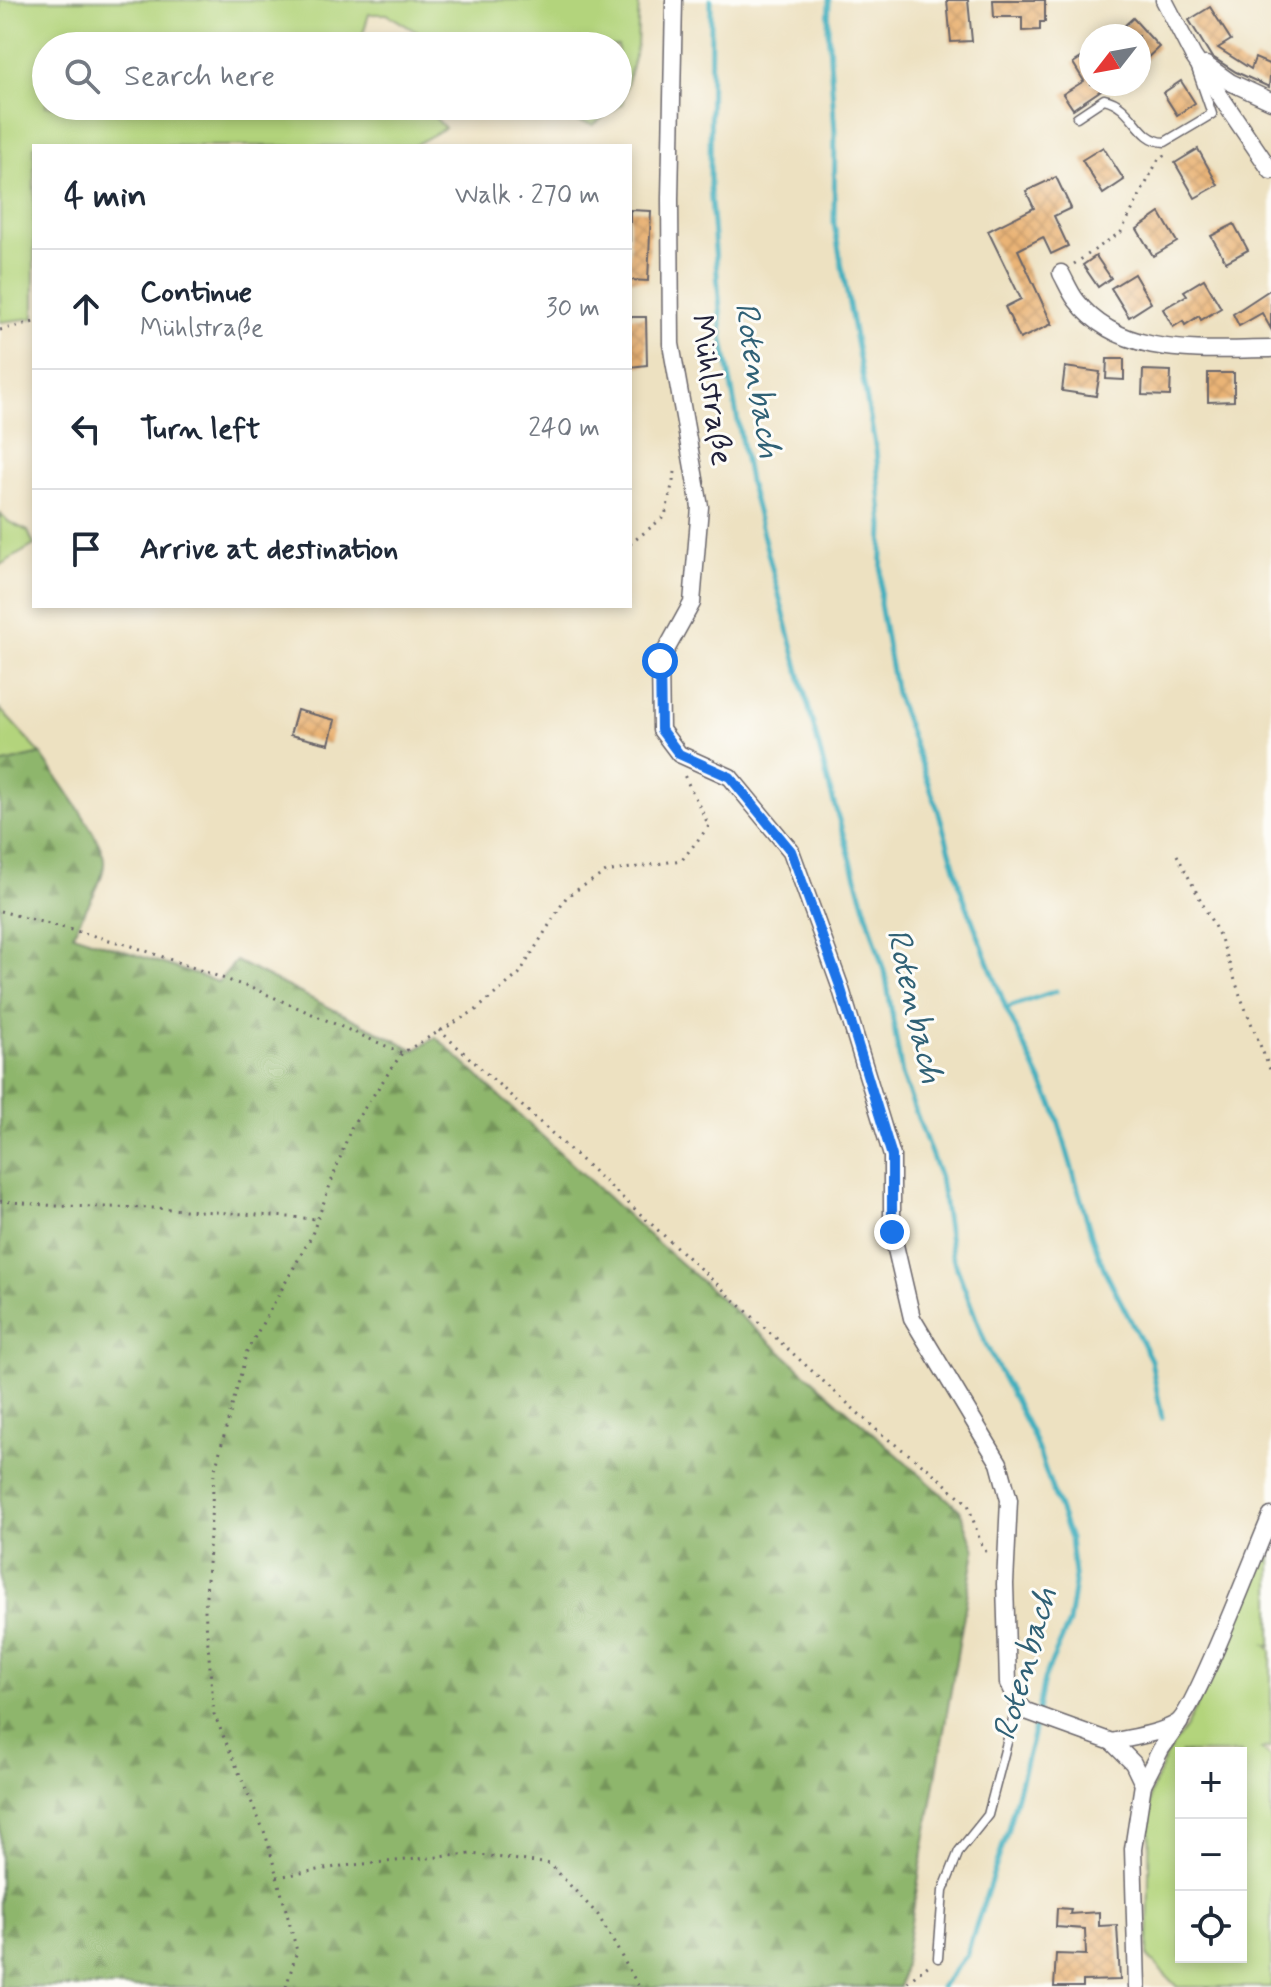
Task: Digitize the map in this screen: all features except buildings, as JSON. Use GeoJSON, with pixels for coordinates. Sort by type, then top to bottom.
{"type":"FeatureCollection","features":[{"type":"Feature","properties":{"kind":"street","name":"Mühlstraße"},"geometry":{"type":"LineString","coordinates":[[674,0],[671,344],[700,507],[692,603],[660,661],[661,730],[679,754],[730,777],[791,851],[840,986],[892,1156],[892,1232],[912,1318],[999,1463],[1009,1500],[1005,1584]]}},
{"type":"Feature","properties":{"kind":"street"},"geometry":{"type":"LineString","coordinates":[[1164,0],[1193,56],[1271,171]]}},
{"type":"Feature","properties":{"kind":"street"},"geometry":{"type":"LineString","coordinates":[[1193,56],[1230,82],[1271,101]]}},
{"type":"Feature","properties":{"kind":"street"},"geometry":{"type":"LineString","coordinates":[[1061,273],[1078,302],[1108,328],[1134,341],[1169,349],[1271,349]]}},
{"type":"Feature","properties":{"kind":"street"},"geometry":{"type":"LineString","coordinates":[[1137,1987],[1133,1849],[1143,1784],[1201,1685],[1271,1516]]}},
{"type":"Feature","properties":{"kind":"street"},"geometry":{"type":"LineString","coordinates":[[1005,1584],[1008,1683],[1022,1707],[1044,1719],[1112,1742],[1133,1763],[1143,1784]]}},
{"type":"Feature","properties":{"kind":"street"},"geometry":{"type":"LineString","coordinates":[[1112,1742],[1145,1735],[1180,1722]]}},
{"type":"Feature","properties":{"kind":"lane"},"geometry":{"type":"LineString","coordinates":[[1077,117],[1104,99],[1115,101],[1125,108],[1148,137],[1156,142],[1165,142],[1212,114],[1193,56]]}},
{"type":"Feature","properties":{"kind":"lane"},"geometry":{"type":"LineString","coordinates":[[938,1958],[943,1891],[959,1851],[988,1815],[1022,1707]]}},
{"type":"Feature","properties":{"kind":"path"},"geometry":{"type":"LineString","coordinates":[[1061,273],[1121,232],[1159,158],[1171,152]]}},
{"type":"Feature","properties":{"kind":"path"},"geometry":{"type":"LineString","coordinates":[[0,330],[32,322]]}},
{"type":"Feature","properties":{"kind":"path"},"geometry":{"type":"LineString","coordinates":[[632,542],[665,516],[678,456]]}},
{"type":"Feature","properties":{"kind":"path"},"geometry":{"type":"LineString","coordinates":[[286,1987],[297,1951],[266,1836],[214,1714],[205,1610],[214,1473],[247,1351],[311,1237],[351,1128],[402,1053],[476,1010],[519,974],[567,896],[606,872],[682,860],[709,826],[682,771]]}},
{"type":"Feature","properties":{"kind":"path"},"geometry":{"type":"LineString","coordinates":[[1177,855],[1221,939],[1271,1072]]}},
{"type":"Feature","properties":{"kind":"path"},"geometry":{"type":"LineString","coordinates":[[0,911],[132,946],[231,981],[402,1053]]}},
{"type":"Feature","properties":{"kind":"path"},"geometry":{"type":"LineString","coordinates":[[439,1030],[881,1434],[926,1467],[968,1504],[980,1541],[1005,1584]]}},
{"type":"Feature","properties":{"kind":"path"},"geometry":{"type":"LineString","coordinates":[[0,1201],[318,1219]]}},
{"type":"Feature","properties":{"kind":"path"},"geometry":{"type":"LineString","coordinates":[[277,1877],[342,1866],[471,1854],[550,1864],[598,1915],[639,1987]]}},
{"type":"Feature","properties":{"kind":"path"},"geometry":{"type":"LineString","coordinates":[[901,1987],[938,1958]]}},
{"type":"Feature","properties":{"kind":"green space"},"geometry":{"type":"Polygon","coordinates":[[[0,0],[639,0],[637,46],[632,65],[632,32],[417,32],[387,14],[369,14],[363,32],[32,32],[32,120],[437,120],[445,128],[417,144],[32,144],[32,318],[0,322],[0,0]]]}},
{"type":"Feature","properties":{"kind":"green space"},"geometry":{"type":"Polygon","coordinates":[[[573,120],[600,120],[593,125],[573,120]]]}},
{"type":"Feature","properties":{"kind":"green space"},"geometry":{"type":"Polygon","coordinates":[[[0,513],[9,522],[28,531],[32,546],[0,565],[0,513]]]}},
{"type":"Feature","properties":{"kind":"green space"},"geometry":{"type":"Polygon","coordinates":[[[0,709],[41,754],[0,764],[0,709]]]}},
{"type":"Feature","properties":{"kind":"green space"},"geometry":{"type":"Polygon","coordinates":[[[41,754],[87,822],[104,860],[97,887],[73,934],[218,982],[236,961],[415,1050],[436,1037],[643,1230],[960,1510],[975,1550],[900,1987],[0,1987],[0,764],[41,754]]]}},
{"type":"Feature","properties":{"kind":"green space"},"geometry":{"type":"Polygon","coordinates":[[[1271,1529],[1271,1646],[1266,1645],[1271,1650],[1271,1748],[1261,1749],[1271,1757],[1271,1987],[1177,1987],[1148,1957],[1150,1795],[1166,1755],[1186,1727],[1213,1672],[1271,1529]]]}},
{"type":"Feature","properties":{"kind":"waterway","name":"Rotenbach"},"geometry":{"type":"LineString","coordinates":[[711,0],[710,188],[722,335],[749,481],[831,793],[886,978],[902,1075],[940,1178],[952,1255],[986,1345],[1033,1436],[1070,1539],[1075,1583],[1069,1623],[1044,1679],[1033,1735],[1006,1836],[966,1956],[941,1987]]}},
{"type":"Feature","properties":{"kind":"waterway"},"geometry":{"type":"LineString","coordinates":[[829,0],[835,132],[834,224],[876,450],[883,526],[880,604],[896,694],[938,810],[963,896],[1006,1008],[1055,1110],[1105,1271],[1151,1360],[1162,1418]]}},
{"type":"Feature","properties":{"kind":"waterway"},"geometry":{"type":"LineString","coordinates":[[1006,1008],[1056,991]]}},
{"type":"Feature","properties":{"kind":"route"},"geometry":{"type":"LineString","coordinates":[[660,661],[661,730],[679,754],[730,777],[791,851],[840,986],[892,1156],[892,1232]]}}]}
